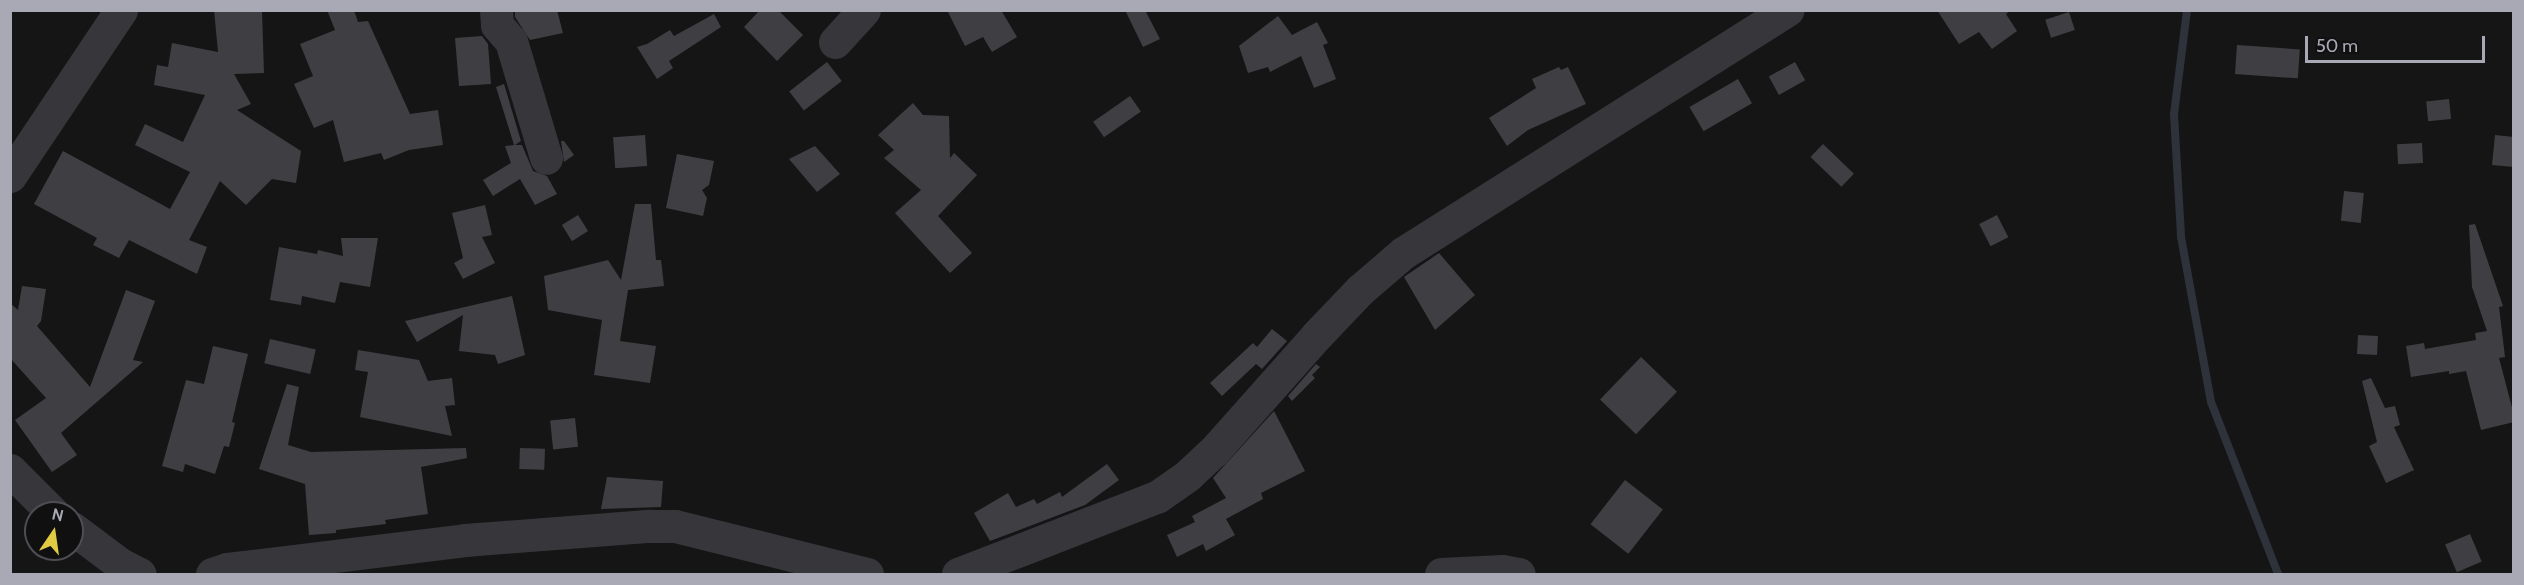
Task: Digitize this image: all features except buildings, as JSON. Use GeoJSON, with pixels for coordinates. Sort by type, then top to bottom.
{"type":"FeatureCollection","features":[{"type":"Feature","properties":{"kind":"street"},"geometry":{"type":"LineString","coordinates":[[10,176],[121,10]]}},
{"type":"Feature","properties":{"kind":"street"},"geometry":{"type":"LineString","coordinates":[[496,10],[497,25],[511,41],[546,158]]}},
{"type":"Feature","properties":{"kind":"street"},"geometry":{"type":"LineString","coordinates":[[835,42],[864,10]]}},
{"type":"Feature","properties":{"kind":"street"},"geometry":{"type":"LineString","coordinates":[[958,574],[1157,497],[1188,475],[1214,451],[1317,335],[1360,290],[1403,253],[1788,10]]}},
{"type":"Feature","properties":{"kind":"street"},"geometry":{"type":"LineString","coordinates":[[10,470],[41,501]]}},
{"type":"Feature","properties":{"kind":"street"},"geometry":{"type":"LineString","coordinates":[[212,574],[227,569],[465,540],[616,526],[675,526],[867,574]]}},
{"type":"Feature","properties":{"kind":"street"},"geometry":{"type":"LineString","coordinates":[[84,537],[120,564],[140,574]]}},
{"type":"Feature","properties":{"kind":"street"},"geometry":{"type":"LineString","coordinates":[[1445,574],[1502,571],[1519,574]]}},
{"type":"Feature","properties":{"kind":"waterway"},"geometry":{"type":"LineString","coordinates":[[2187,10],[2174,114],[2181,237],[2211,402],[2278,574]]}}]}
